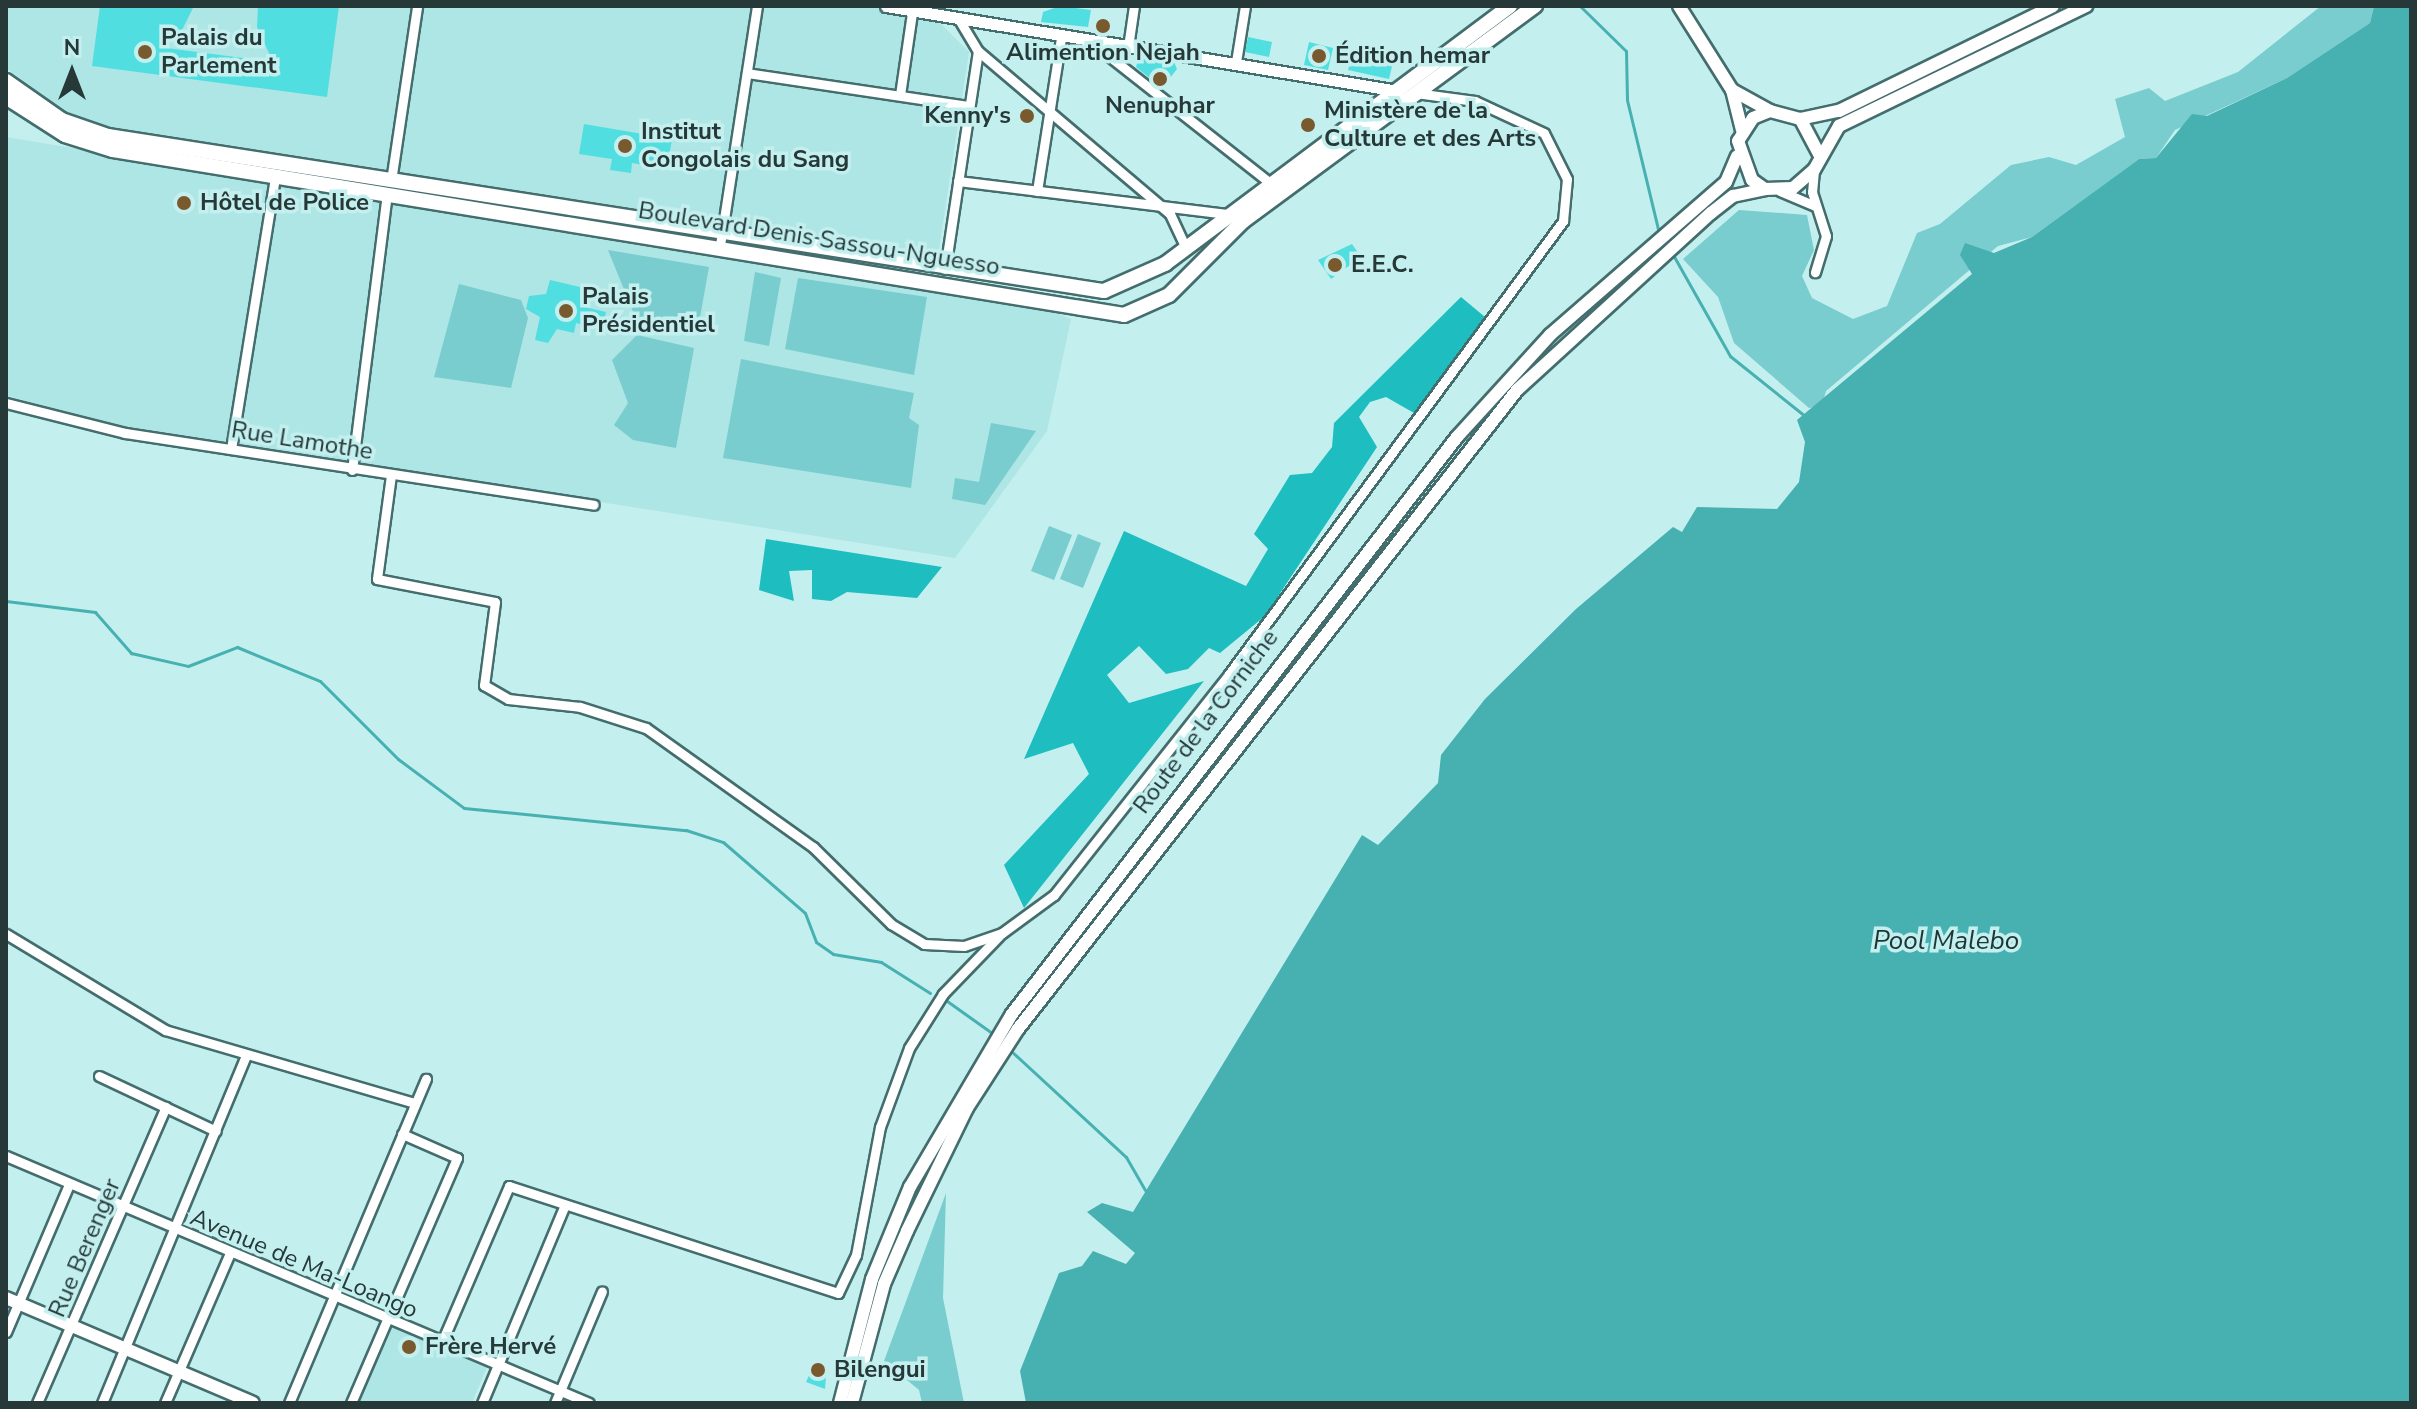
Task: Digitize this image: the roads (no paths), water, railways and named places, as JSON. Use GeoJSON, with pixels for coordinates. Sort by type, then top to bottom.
{"type":"FeatureCollection","features":[{"type":"Feature","properties":{"kind":"main road","name":"Boulevard Denis Sassou-Nguesso"},"geometry":{"type":"LineString","coordinates":[[6,81],[62,120],[108,136],[389,187],[721,239],[1104,291],[1127,287],[1186,249],[1389,90],[1510,6]]}},
{"type":"Feature","properties":{"kind":"main road","name":"Boulevard Denis Sassou-Nguesso"},"geometry":{"type":"LineString","coordinates":[[721,239],[1092,313],[1136,313],[1169,295],[1243,221],[1535,6]]}},
{"type":"Feature","properties":{"kind":"main road"},"geometry":{"type":"LineString","coordinates":[[1679,6],[1732,90],[1742,130],[1737,156],[1765,189],[1780,191],[1814,170],[1819,154],[1839,126],[2086,6]]}},
{"type":"Feature","properties":{"kind":"main road"},"geometry":{"type":"LineString","coordinates":[[1732,90],[1770,111],[1800,119],[1839,111],[2053,6]]}},
{"type":"Feature","properties":{"kind":"main road","name":"Boulevard Denis Sassou-Nguesso"},"geometry":{"type":"LineString","coordinates":[[6,97],[83,142],[275,176],[389,187]]}},
{"type":"Feature","properties":{"kind":"main road"},"geometry":{"type":"LineString","coordinates":[[1742,130],[1770,111]]}},
{"type":"Feature","properties":{"kind":"main road"},"geometry":{"type":"LineString","coordinates":[[1800,119],[1819,154]]}},
{"type":"Feature","properties":{"kind":"main road","name":"Route de la Corniche"},"geometry":{"type":"LineString","coordinates":[[852,1403],[878,1281],[967,1108],[1073,958],[1517,390],[1706,209],[1726,182],[1737,156]]}},
{"type":"Feature","properties":{"kind":"main road","name":"Route de la Corniche"},"geometry":{"type":"LineString","coordinates":[[840,1403],[910,1187],[972,1072],[1290,647],[1505,380],[1706,209],[1733,196],[1765,189]]}},
{"type":"Feature","properties":{"kind":"main road"},"geometry":{"type":"LineString","coordinates":[[6,1298],[179,1372],[230,1399],[253,1403]]}},
{"type":"Feature","properties":{"kind":"street"},"geometry":{"type":"LineString","coordinates":[[352,470],[389,187],[417,6]]}},
{"type":"Feature","properties":{"kind":"street"},"geometry":{"type":"LineString","coordinates":[[721,239],[757,6]]}},
{"type":"Feature","properties":{"kind":"street"},"geometry":{"type":"LineString","coordinates":[[441,1344],[505,1188],[838,1293],[856,1255],[880,1127],[909,1048],[943,994],[1002,933],[1054,895],[1229,674],[1563,221],[1567,179],[1544,133],[1475,101],[1091,42],[913,8],[886,6]]}},
{"type":"Feature","properties":{"kind":"street"},"geometry":{"type":"LineString","coordinates":[[1128,47],[1134,6]]}},
{"type":"Feature","properties":{"kind":"street"},"geometry":{"type":"LineString","coordinates":[[1236,62],[1245,6]]}},
{"type":"Feature","properties":{"kind":"street"},"geometry":{"type":"LineString","coordinates":[[900,95],[913,8]]}},
{"type":"Feature","properties":{"kind":"street"},"geometry":{"type":"LineString","coordinates":[[958,18],[978,51],[1177,224],[1186,249]]}},
{"type":"Feature","properties":{"kind":"street"},"geometry":{"type":"LineString","coordinates":[[1037,191],[1061,37]]}},
{"type":"Feature","properties":{"kind":"street"},"geometry":{"type":"LineString","coordinates":[[1091,42],[1269,182]]}},
{"type":"Feature","properties":{"kind":"street"},"geometry":{"type":"LineString","coordinates":[[945,269],[978,51]]}},
{"type":"Feature","properties":{"kind":"street"},"geometry":{"type":"LineString","coordinates":[[747,73],[969,106]]}},
{"type":"Feature","properties":{"kind":"street"},"geometry":{"type":"LineString","coordinates":[[1814,170],[1815,206],[1826,236],[1815,272]]}},
{"type":"Feature","properties":{"kind":"street"},"geometry":{"type":"LineString","coordinates":[[231,449],[275,176]]}},
{"type":"Feature","properties":{"kind":"street"},"geometry":{"type":"LineString","coordinates":[[958,181],[1227,214]]}},
{"type":"Feature","properties":{"kind":"street"},"geometry":{"type":"LineString","coordinates":[[1780,191],[1815,206]]}},
{"type":"Feature","properties":{"kind":"street","name":"Rue Lamothe"},"geometry":{"type":"LineString","coordinates":[[6,403],[86,426],[352,470],[594,505]]}},
{"type":"Feature","properties":{"kind":"street"},"geometry":{"type":"LineString","coordinates":[[391,475],[377,579],[495,602],[484,685],[508,699],[580,707],[646,728],[813,847],[891,924],[924,944],[964,946],[1002,933]]}},
{"type":"Feature","properties":{"kind":"street"},"geometry":{"type":"LineString","coordinates":[[6,934],[133,1016],[245,1057],[415,1103]]}},
{"type":"Feature","properties":{"kind":"street"},"geometry":{"type":"LineString","coordinates":[[102,1403],[245,1057]]}},
{"type":"Feature","properties":{"kind":"street"},"geometry":{"type":"LineString","coordinates":[[99,1076],[216,1131]]}},
{"type":"Feature","properties":{"kind":"street"},"geometry":{"type":"LineString","coordinates":[[289,1403],[426,1079]]}},
{"type":"Feature","properties":{"kind":"street","name":"Rue Berenger"},"geometry":{"type":"LineString","coordinates":[[37,1403],[73,1327],[166,1107]]}},
{"type":"Feature","properties":{"kind":"street"},"geometry":{"type":"LineString","coordinates":[[351,1403],[457,1158],[402,1134]]}},
{"type":"Feature","properties":{"kind":"street","name":"Avenue de Ma-Loango"},"geometry":{"type":"LineString","coordinates":[[6,1156],[124,1205],[229,1255],[589,1403]]}},
{"type":"Feature","properties":{"kind":"street"},"geometry":{"type":"LineString","coordinates":[[6,1332],[69,1184]]}},
{"type":"Feature","properties":{"kind":"street"},"geometry":{"type":"LineString","coordinates":[[482,1403],[565,1205]]}},
{"type":"Feature","properties":{"kind":"street"},"geometry":{"type":"LineString","coordinates":[[165,1403],[229,1255]]}},
{"type":"Feature","properties":{"kind":"street"},"geometry":{"type":"LineString","coordinates":[[555,1403],[602,1291]]}},
{"type":"Feature","properties":{"kind":"water","name":"Pool Malebo"},"geometry":{"type":"Polygon","coordinates":[[[2374,6],[2411,6],[2411,1403],[1026,1403],[1020,1371],[1059,1273],[1082,1266],[1093,1251],[1126,1264],[1135,1253],[1087,1212],[1102,1203],[1133,1212],[1362,835],[1378,845],[1438,783],[1441,755],[1485,699],[1576,609],[1673,527],[1682,532],[1697,507],[1777,509],[1799,482],[1805,442],[1797,420],[1972,274],[1960,255],[1965,243],[1994,253],[2032,237],[2139,159],[2156,158],[2192,114],[2207,116],[2287,78],[2370,23],[2374,6]]]}},
{"type":"Feature","properties":{"kind":"waterway"},"geometry":{"type":"LineString","coordinates":[[1580,6],[1626,51],[1627,100],[1659,233]]}},
{"type":"Feature","properties":{"kind":"waterway"},"geometry":{"type":"LineString","coordinates":[[1672,253],[1730,356],[1805,416]]}},
{"type":"Feature","properties":{"kind":"waterway"},"geometry":{"type":"LineString","coordinates":[[6,601],[95,612],[131,653],[188,666],[237,647],[320,681],[398,759],[464,808],[686,830],[723,842],[805,913],[816,942],[833,954],[881,962],[930,993]]}},
{"type":"Feature","properties":{"kind":"waterway"},"geometry":{"type":"LineString","coordinates":[[947,1001],[996,1036]]}},
{"type":"Feature","properties":{"kind":"waterway"},"geometry":{"type":"LineString","coordinates":[[1010,1050],[1126,1157],[1145,1190]]}},
{"type":"Feature","properties":{"kind":"place","name":"Alimention Nejah"},"geometry":{"type":"Point","coordinates":[1103,26]}},
{"type":"Feature","properties":{"kind":"place","name":"Palais du Parlement"},"geometry":{"type":"Point","coordinates":[145,52]}},
{"type":"Feature","properties":{"kind":"place","name":"Édition hemar"},"geometry":{"type":"Point","coordinates":[1319,56]}},
{"type":"Feature","properties":{"kind":"place","name":"Nenuphar"},"geometry":{"type":"Point","coordinates":[1160,79]}},
{"type":"Feature","properties":{"kind":"place","name":"Kenny's"},"geometry":{"type":"Point","coordinates":[1027,116]}},
{"type":"Feature","properties":{"kind":"place","name":"Ministère de la Culture et des Arts"},"geometry":{"type":"Point","coordinates":[1308,125]}},
{"type":"Feature","properties":{"kind":"place","name":"Institut Congolais du Sang"},"geometry":{"type":"Point","coordinates":[625,146]}},
{"type":"Feature","properties":{"kind":"place","name":"Hôtel de Police"},"geometry":{"type":"Point","coordinates":[184,203]}},
{"type":"Feature","properties":{"kind":"place","name":"E.E.C."},"geometry":{"type":"Point","coordinates":[1335,265]}},
{"type":"Feature","properties":{"kind":"place","name":"Palais Présidentiel"},"geometry":{"type":"Point","coordinates":[566,311]}},
{"type":"Feature","properties":{"kind":"place","name":"Frère Hervé"},"geometry":{"type":"Point","coordinates":[409,1347]}},
{"type":"Feature","properties":{"kind":"place","name":"Bilengui"},"geometry":{"type":"Point","coordinates":[818,1370]}}]}
